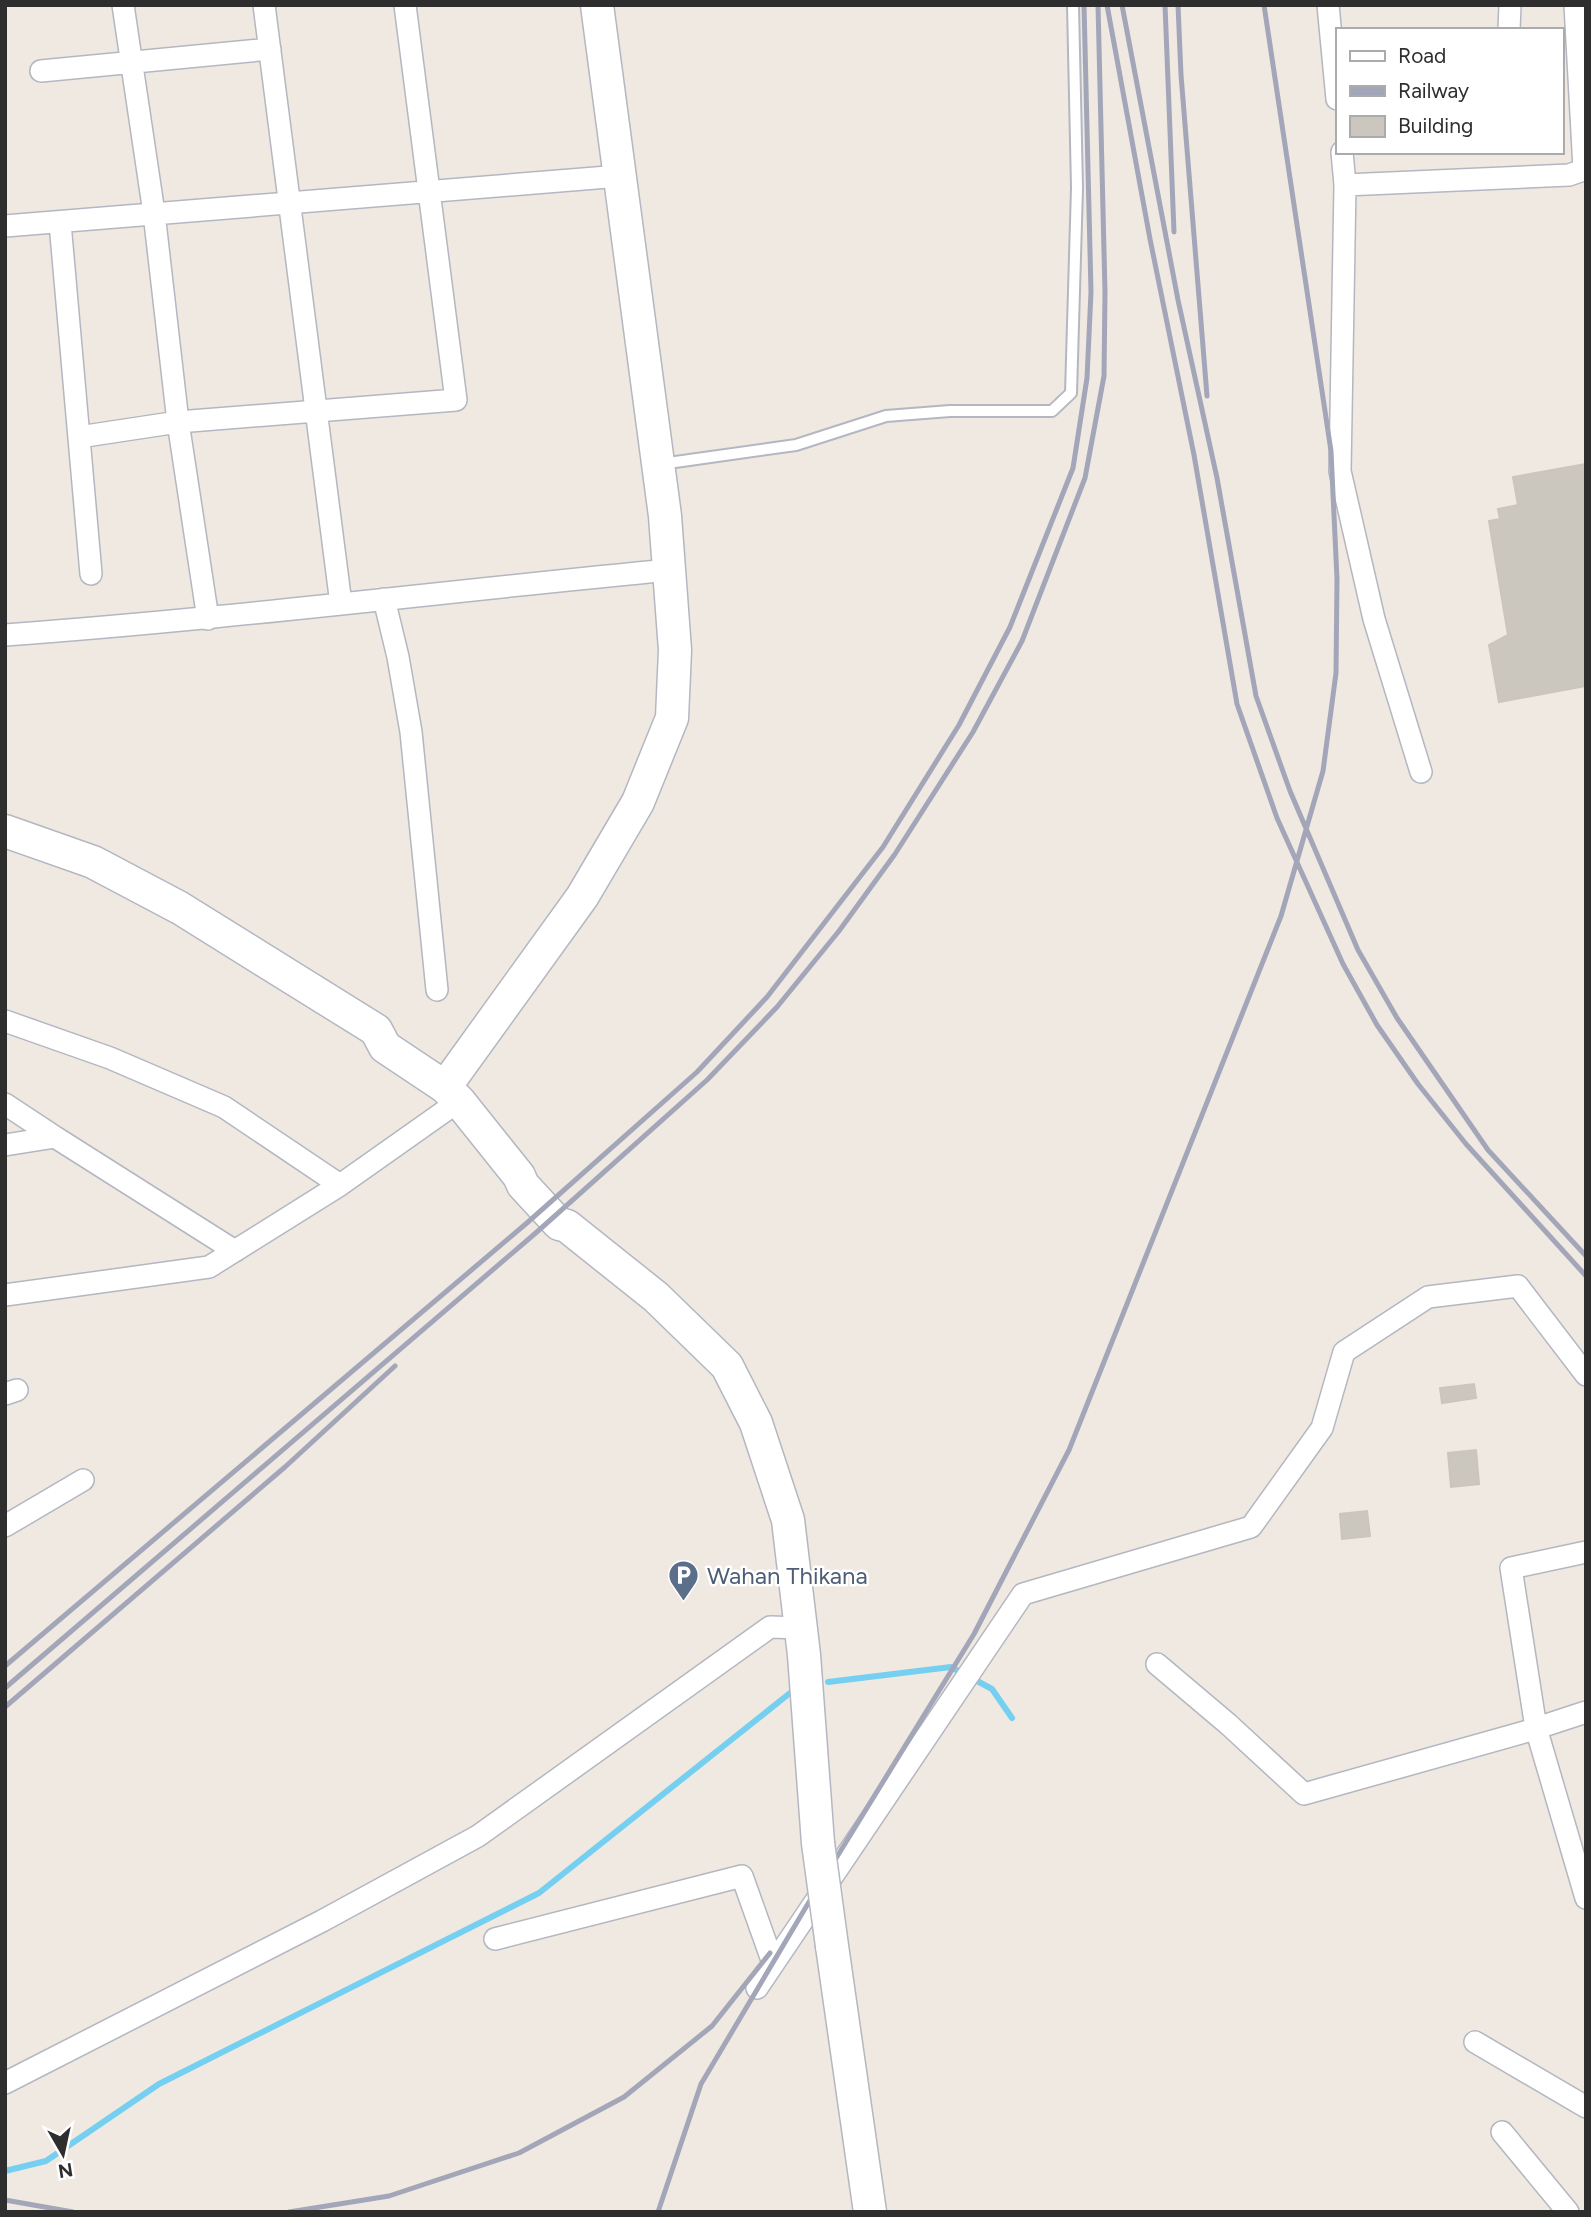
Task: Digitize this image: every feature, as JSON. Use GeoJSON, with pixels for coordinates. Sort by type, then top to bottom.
{"type":"FeatureCollection","features":[{"type":"Feature","properties":{"kind":"main road"},"geometry":{"type":"LineString","coordinates":[[452,1094],[582,897],[638,803],[672,718],[675,650],[658,464],[597,5]]}},
{"type":"Feature","properties":{"kind":"main road"},"geometry":{"type":"LineString","coordinates":[[5,831],[93,862],[180,908],[376,1030],[385,1047],[452,1094],[519,1176],[523,1185],[559,1224],[568,1226],[656,1297],[727,1366],[756,1423],[788,1520],[801,1628],[818,1843],[870,2212]]}},
{"type":"Feature","properties":{"kind":"main road"},"geometry":{"type":"LineString","coordinates":[[5,853],[78,878],[170,923],[364,1046],[385,1047]]}},
{"type":"Feature","properties":{"kind":"street"},"geometry":{"type":"LineString","coordinates":[[123,5],[154,214],[178,422],[208,619]]}},
{"type":"Feature","properties":{"kind":"street"},"geometry":{"type":"LineString","coordinates":[[264,5],[341,604]]}},
{"type":"Feature","properties":{"kind":"street"},"geometry":{"type":"LineString","coordinates":[[79,437],[178,422],[456,400],[405,5]]}},
{"type":"Feature","properties":{"kind":"street"},"geometry":{"type":"LineString","coordinates":[[1328,5],[1336,89]]}},
{"type":"Feature","properties":{"kind":"street"},"geometry":{"type":"LineString","coordinates":[[1509,28],[1510,5]]}},
{"type":"Feature","properties":{"kind":"street"},"geometry":{"type":"LineString","coordinates":[[1345,185],[1569,175],[1585,169],[1575,5]]}},
{"type":"Feature","properties":{"kind":"street"},"geometry":{"type":"LineString","coordinates":[[41,71],[270,49]]}},
{"type":"Feature","properties":{"kind":"street"},"geometry":{"type":"LineString","coordinates":[[1342,154],[1345,185],[1340,471],[1374,619],[1421,772]]}},
{"type":"Feature","properties":{"kind":"street"},"geometry":{"type":"LineString","coordinates":[[5,226],[620,176]]}},
{"type":"Feature","properties":{"kind":"street"},"geometry":{"type":"LineString","coordinates":[[60,223],[91,574]]}},
{"type":"Feature","properties":{"kind":"street"},"geometry":{"type":"LineString","coordinates":[[5,635],[208,619],[669,570]]}},
{"type":"Feature","properties":{"kind":"street"},"geometry":{"type":"LineString","coordinates":[[384,599],[398,657],[411,732],[437,990]]}},
{"type":"Feature","properties":{"kind":"street"},"geometry":{"type":"LineString","coordinates":[[5,1021],[110,1058],[225,1107],[340,1185]]}},
{"type":"Feature","properties":{"kind":"street"},"geometry":{"type":"LineString","coordinates":[[5,1295],[209,1267],[340,1185],[452,1094]]}},
{"type":"Feature","properties":{"kind":"street"},"geometry":{"type":"LineString","coordinates":[[5,1104],[235,1251]]}},
{"type":"Feature","properties":{"kind":"street"},"geometry":{"type":"LineString","coordinates":[[5,1145],[55,1137]]}},
{"type":"Feature","properties":{"kind":"street"},"geometry":{"type":"LineString","coordinates":[[757,1988],[1023,1594],[1251,1527],[1322,1428],[1344,1352],[1429,1297],[1518,1286],[1586,1376]]}},
{"type":"Feature","properties":{"kind":"street"},"geometry":{"type":"LineString","coordinates":[[5,1526],[83,1480]]}},
{"type":"Feature","properties":{"kind":"street"},"geometry":{"type":"LineString","coordinates":[[1586,1552],[1511,1567],[1536,1728],[1586,1898]]}},
{"type":"Feature","properties":{"kind":"street"},"geometry":{"type":"LineString","coordinates":[[5,2083],[322,1921],[478,1836],[771,1627],[801,1628]]}},
{"type":"Feature","properties":{"kind":"street"},"geometry":{"type":"LineString","coordinates":[[1157,1664],[1304,1794],[1586,1712]]}},
{"type":"Feature","properties":{"kind":"street"},"geometry":{"type":"LineString","coordinates":[[495,1940],[742,1876],[773,1964]]}},
{"type":"Feature","properties":{"kind":"street"},"geometry":{"type":"LineString","coordinates":[[1475,2042],[1584,2105]]}},
{"type":"Feature","properties":{"kind":"street"},"geometry":{"type":"LineString","coordinates":[[1502,2132],[1569,2212]]}},
{"type":"Feature","properties":{"kind":"lane"},"geometry":{"type":"LineString","coordinates":[[658,464],[796,445],[886,415],[950,411],[1052,411],[1071,393],[1077,188],[1073,5]]}},
{"type":"Feature","properties":{"kind":"building"},"geometry":{"type":"Polygon","coordinates":[[[1586,464],[1586,686],[1499,702],[1489,645],[1508,635],[1489,521],[1500,519],[1498,509],[1518,505],[1513,477],[1586,464]]]}},
{"type":"Feature","properties":{"kind":"building"},"geometry":{"type":"Polygon","coordinates":[[[1474,1384],[1476,1398],[1442,1403],[1440,1388],[1474,1384]]]}},
{"type":"Feature","properties":{"kind":"building"},"geometry":{"type":"Polygon","coordinates":[[[1476,1450],[1479,1484],[1451,1487],[1448,1453],[1476,1450]]]}},
{"type":"Feature","properties":{"kind":"building"},"geometry":{"type":"Polygon","coordinates":[[[1367,1511],[1370,1536],[1342,1539],[1340,1514],[1367,1511]]]}},
{"type":"Feature","properties":{"kind":"waterway"},"geometry":{"type":"LineString","coordinates":[[828,1682],[951,1667],[992,1689],[1012,1718]]}},
{"type":"Feature","properties":{"kind":"waterway"},"geometry":{"type":"LineString","coordinates":[[5,2171],[46,2161],[159,2084],[539,1893],[790,1693]]}},
{"type":"Feature","properties":{"kind":"railway"},"geometry":{"type":"LineString","coordinates":[[5,1666],[528,1222],[697,1072],[767,997],[883,847],[959,725],[1010,627],[1073,468],[1087,378],[1091,292],[1084,5]]}},
{"type":"Feature","properties":{"kind":"railway"},"geometry":{"type":"LineString","coordinates":[[5,1688],[538,1231],[707,1080],[777,1007],[839,931],[895,854],[973,732],[1022,641],[1085,478],[1104,376],[1105,292],[1098,5]]}},
{"type":"Feature","properties":{"kind":"railway"},"geometry":{"type":"LineString","coordinates":[[1107,5],[1150,239],[1194,455],[1237,704],[1277,818],[1343,964],[1377,1025],[1418,1084],[1466,1144],[1586,1276]]}},
{"type":"Feature","properties":{"kind":"railway"},"geometry":{"type":"LineString","coordinates":[[1122,5],[1178,300],[1217,478],[1256,696],[1290,791],[1358,950],[1397,1018],[1488,1150],[1586,1256]]}},
{"type":"Feature","properties":{"kind":"railway"},"geometry":{"type":"LineString","coordinates":[[1165,5],[1174,232]]}},
{"type":"Feature","properties":{"kind":"railway"},"geometry":{"type":"LineString","coordinates":[[1178,5],[1181,75],[1207,396]]}},
{"type":"Feature","properties":{"kind":"railway"},"geometry":{"type":"LineString","coordinates":[[658,2212],[701,2084],[974,1634],[1069,1450],[1281,916],[1323,771],[1336,673],[1337,579],[1331,451],[1264,5]]}},
{"type":"Feature","properties":{"kind":"railway"},"geometry":{"type":"LineString","coordinates":[[5,1707],[285,1467],[395,1366]]}},
{"type":"Feature","properties":{"kind":"railway"},"geometry":{"type":"LineString","coordinates":[[289,2212],[389,2196],[519,2153],[624,2097],[712,2026],[770,1953]]}},
{"type":"Feature","properties":{"kind":"railway"},"geometry":{"type":"LineString","coordinates":[[5,2200],[73,2212]]}},
{"type":"Feature","properties":{"kind":"place","name":"Wahan Thikana"},"geometry":{"type":"Point","coordinates":[684,1603]}}]}
